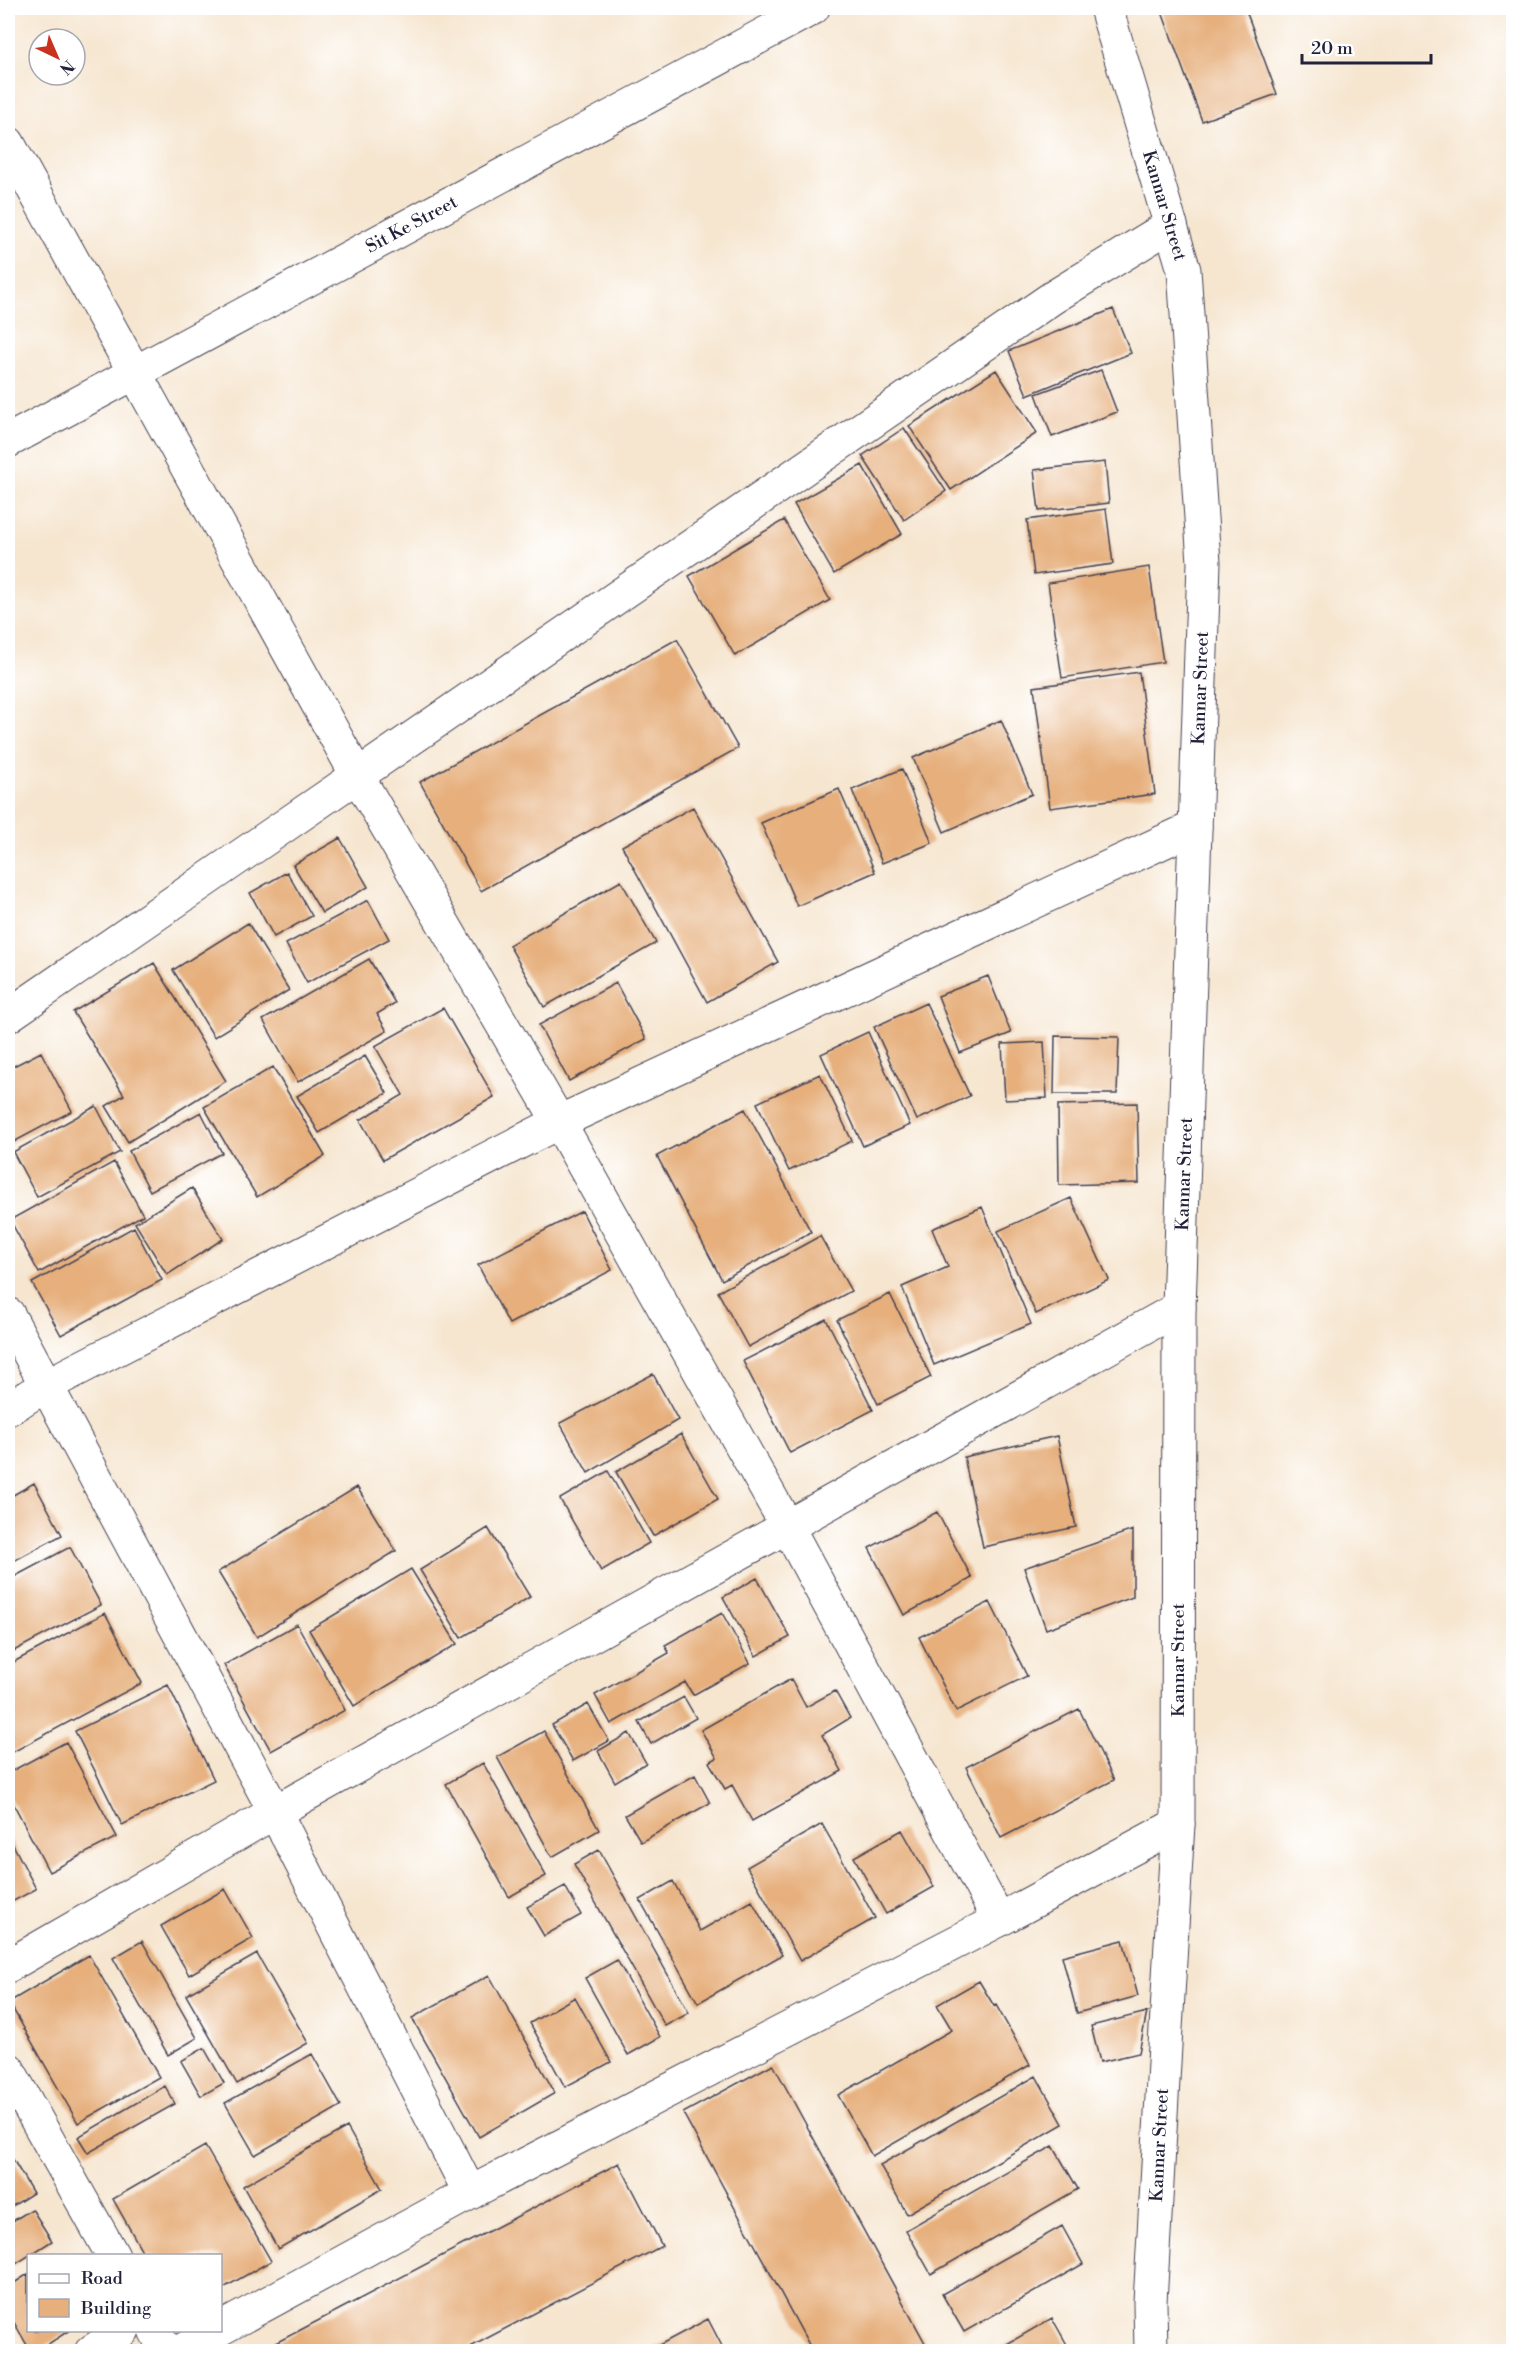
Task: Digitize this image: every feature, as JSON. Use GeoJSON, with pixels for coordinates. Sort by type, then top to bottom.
{"type":"FeatureCollection","features":[{"type":"Feature","properties":{"kind":"street","name":"Sit Ke Street"},"geometry":{"type":"LineString","coordinates":[[8,441],[813,8]]}},
{"type":"Feature","properties":{"kind":"street","name":"Kannar Street"},"geometry":{"type":"LineString","coordinates":[[1106,8],[1184,270],[1204,562],[1179,1308],[1178,1824],[1150,2302],[1151,2352]]}},
{"type":"Feature","properties":{"kind":"street"},"geometry":{"type":"LineString","coordinates":[[8,143],[358,777],[559,1122],[787,1526],[999,1920]]}},
{"type":"Feature","properties":{"kind":"street"},"geometry":{"type":"LineString","coordinates":[[8,1016],[1052,298],[1171,225]]}},
{"type":"Feature","properties":{"kind":"street"},"geometry":{"type":"LineString","coordinates":[[8,1410],[45,1386],[559,1122],[1195,827]]}},
{"type":"Feature","properties":{"kind":"street"},"geometry":{"type":"LineString","coordinates":[[8,1966],[275,1812],[1179,1308]]}},
{"type":"Feature","properties":{"kind":"street"},"geometry":{"type":"LineString","coordinates":[[8,1314],[275,1812],[470,2193]]}},
{"type":"Feature","properties":{"kind":"street"},"geometry":{"type":"LineString","coordinates":[[222,2328],[470,2193],[999,1920],[1178,1824]]}},
{"type":"Feature","properties":{"kind":"street"},"geometry":{"type":"LineString","coordinates":[[8,2069],[112,2254]]}},
{"type":"Feature","properties":{"kind":"street"},"geometry":{"type":"LineString","coordinates":[[92,2352],[122,2332]]}},
{"type":"Feature","properties":{"kind":"street"},"geometry":{"type":"LineString","coordinates":[[156,2332],[166,2352]]}},
{"type":"Feature","properties":{"kind":"street"},"geometry":{"type":"LineString","coordinates":[[179,2352],[215,2332]]}},
{"type":"Feature","properties":{"kind":"building"},"geometry":{"type":"Polygon","coordinates":[[[1175,8],[1245,8],[1277,94],[1202,121],[1162,12],[1175,8]]]}},
{"type":"Feature","properties":{"kind":"building"},"geometry":{"type":"Polygon","coordinates":[[[1113,309],[1131,353],[1027,395],[1009,351],[1113,309]]]}},
{"type":"Feature","properties":{"kind":"building"},"geometry":{"type":"Polygon","coordinates":[[[996,370],[1037,433],[951,490],[909,426],[996,370]]]}},
{"type":"Feature","properties":{"kind":"building"},"geometry":{"type":"Polygon","coordinates":[[[1101,370],[1117,412],[1052,437],[1036,394],[1101,370]]]}},
{"type":"Feature","properties":{"kind":"building"},"geometry":{"type":"Polygon","coordinates":[[[904,428],[946,491],[904,520],[862,456],[904,428]]]}},
{"type":"Feature","properties":{"kind":"building"},"geometry":{"type":"Polygon","coordinates":[[[1105,462],[1109,503],[1039,511],[1034,470],[1105,462]]]}},
{"type":"Feature","properties":{"kind":"building"},"geometry":{"type":"Polygon","coordinates":[[[862,465],[902,534],[834,574],[794,504],[862,465]]]}},
{"type":"Feature","properties":{"kind":"building"},"geometry":{"type":"Polygon","coordinates":[[[1106,509],[1113,564],[1034,575],[1027,520],[1106,509]]]}},
{"type":"Feature","properties":{"kind":"building"},"geometry":{"type":"Polygon","coordinates":[[[784,520],[830,600],[735,656],[689,576],[784,520]]]}},
{"type":"Feature","properties":{"kind":"building"},"geometry":{"type":"Polygon","coordinates":[[[1149,567],[1163,662],[1062,678],[1048,583],[1149,567]]]}},
{"type":"Feature","properties":{"kind":"building"},"geometry":{"type":"Polygon","coordinates":[[[677,639],[738,748],[481,891],[420,782],[677,639]]]}},
{"type":"Feature","properties":{"kind":"building"},"geometry":{"type":"Polygon","coordinates":[[[1139,672],[1155,794],[1050,808],[1034,687],[1139,672]]]}},
{"type":"Feature","properties":{"kind":"building"},"geometry":{"type":"Polygon","coordinates":[[[1001,720],[1032,794],[944,832],[913,758],[1001,720]]]}},
{"type":"Feature","properties":{"kind":"building"},"geometry":{"type":"Polygon","coordinates":[[[902,769],[932,843],[882,863],[852,790],[902,769]]]}},
{"type":"Feature","properties":{"kind":"building"},"geometry":{"type":"Polygon","coordinates":[[[839,789],[875,872],[797,906],[761,823],[839,789]]]}},
{"type":"Feature","properties":{"kind":"building"},"geometry":{"type":"Polygon","coordinates":[[[693,807],[778,962],[707,1002],[622,846],[693,807]]]}},
{"type":"Feature","properties":{"kind":"building"},"geometry":{"type":"Polygon","coordinates":[[[340,838],[368,887],[322,913],[293,865],[340,838]]]}},
{"type":"Feature","properties":{"kind":"building"},"geometry":{"type":"Polygon","coordinates":[[[287,872],[312,916],[274,937],[250,893],[287,872]]]}},
{"type":"Feature","properties":{"kind":"building"},"geometry":{"type":"Polygon","coordinates":[[[621,881],[656,943],[544,1007],[509,945],[621,881]]]}},
{"type":"Feature","properties":{"kind":"building"},"geometry":{"type":"Polygon","coordinates":[[[368,900],[389,939],[307,983],[286,944],[368,900]]]}},
{"type":"Feature","properties":{"kind":"building"},"geometry":{"type":"Polygon","coordinates":[[[248,923],[289,990],[214,1037],[173,970],[248,923]]]}},
{"type":"Feature","properties":{"kind":"building"},"geometry":{"type":"Polygon","coordinates":[[[369,959],[395,1003],[377,1014],[387,1031],[298,1082],[263,1020],[369,959]]]}},
{"type":"Feature","properties":{"kind":"building"},"geometry":{"type":"Polygon","coordinates":[[[154,963],[226,1081],[128,1142],[106,1106],[124,1095],[73,1012],[154,963]]]}},
{"type":"Feature","properties":{"kind":"building"},"geometry":{"type":"Polygon","coordinates":[[[988,976],[1011,1033],[960,1053],[938,996],[988,976]]]}},
{"type":"Feature","properties":{"kind":"building"},"geometry":{"type":"Polygon","coordinates":[[[616,983],[646,1039],[569,1081],[539,1025],[616,983]]]}},
{"type":"Feature","properties":{"kind":"building"},"geometry":{"type":"Polygon","coordinates":[[[926,1003],[970,1096],[917,1120],[874,1027],[926,1003]]]}},
{"type":"Feature","properties":{"kind":"building"},"geometry":{"type":"Polygon","coordinates":[[[443,1008],[494,1097],[383,1160],[360,1120],[403,1095],[375,1046],[443,1008]]]}},
{"type":"Feature","properties":{"kind":"building"},"geometry":{"type":"Polygon","coordinates":[[[868,1032],[910,1125],[863,1146],[821,1054],[868,1032]]]}},
{"type":"Feature","properties":{"kind":"building"},"geometry":{"type":"Polygon","coordinates":[[[1055,1036],[1119,1037],[1117,1094],[1054,1094],[1055,1036]]]}},
{"type":"Feature","properties":{"kind":"building"},"geometry":{"type":"Polygon","coordinates":[[[1044,1042],[1047,1098],[1005,1100],[1002,1044],[1044,1042]]]}},
{"type":"Feature","properties":{"kind":"building"},"geometry":{"type":"Polygon","coordinates":[[[41,1052],[72,1111],[8,1145],[8,1069],[41,1052]]]}},
{"type":"Feature","properties":{"kind":"building"},"geometry":{"type":"Polygon","coordinates":[[[365,1056],[387,1093],[319,1133],[297,1096],[365,1056]]]}},
{"type":"Feature","properties":{"kind":"building"},"geometry":{"type":"Polygon","coordinates":[[[273,1067],[325,1156],[257,1197],[204,1107],[273,1067]]]}},
{"type":"Feature","properties":{"kind":"building"},"geometry":{"type":"Polygon","coordinates":[[[820,1074],[852,1141],[789,1171],[757,1103],[820,1074]]]}},
{"type":"Feature","properties":{"kind":"building"},"geometry":{"type":"Polygon","coordinates":[[[1137,1103],[1139,1183],[1059,1185],[1058,1105],[1137,1103]]]}},
{"type":"Feature","properties":{"kind":"building"},"geometry":{"type":"Polygon","coordinates":[[[96,1106],[120,1152],[37,1197],[13,1152],[96,1106]]]}},
{"type":"Feature","properties":{"kind":"building"},"geometry":{"type":"Polygon","coordinates":[[[745,1109],[811,1232],[722,1280],[657,1156],[745,1109]]]}},
{"type":"Feature","properties":{"kind":"building"},"geometry":{"type":"Polygon","coordinates":[[[201,1112],[222,1153],[150,1191],[129,1151],[201,1112]]]}},
{"type":"Feature","properties":{"kind":"building"},"geometry":{"type":"Polygon","coordinates":[[[114,1162],[143,1215],[39,1273],[10,1220],[114,1162]]]}},
{"type":"Feature","properties":{"kind":"building"},"geometry":{"type":"Polygon","coordinates":[[[192,1188],[223,1239],[167,1275],[135,1223],[192,1188]]]}},
{"type":"Feature","properties":{"kind":"building"},"geometry":{"type":"Polygon","coordinates":[[[1071,1198],[1109,1280],[1036,1314],[998,1231],[1071,1198]]]}},
{"type":"Feature","properties":{"kind":"building"},"geometry":{"type":"Polygon","coordinates":[[[982,1207],[1031,1324],[934,1365],[902,1287],[948,1267],[932,1229],[982,1207]]]}},
{"type":"Feature","properties":{"kind":"building"},"geometry":{"type":"Polygon","coordinates":[[[582,1211],[612,1270],[509,1324],[478,1265],[582,1211]]]}},
{"type":"Feature","properties":{"kind":"building"},"geometry":{"type":"Polygon","coordinates":[[[134,1227],[162,1280],[61,1335],[32,1283],[134,1227]]]}},
{"type":"Feature","properties":{"kind":"building"},"geometry":{"type":"Polygon","coordinates":[[[820,1236],[851,1291],[748,1347],[718,1292],[820,1236]]]}},
{"type":"Feature","properties":{"kind":"building"},"geometry":{"type":"Polygon","coordinates":[[[890,1294],[931,1377],[878,1404],[837,1320],[890,1294]]]}},
{"type":"Feature","properties":{"kind":"building"},"geometry":{"type":"Polygon","coordinates":[[[826,1319],[873,1410],[790,1453],[743,1361],[826,1319]]]}},
{"type":"Feature","properties":{"kind":"building"},"geometry":{"type":"Polygon","coordinates":[[[653,1374],[678,1420],[588,1473],[560,1423],[653,1374]]]}},
{"type":"Feature","properties":{"kind":"building"},"geometry":{"type":"Polygon","coordinates":[[[681,1434],[718,1499],[653,1536],[616,1472],[681,1434]]]}},
{"type":"Feature","properties":{"kind":"building"},"geometry":{"type":"Polygon","coordinates":[[[1057,1436],[1076,1527],[983,1547],[964,1457],[1057,1436]]]}},
{"type":"Feature","properties":{"kind":"building"},"geometry":{"type":"Polygon","coordinates":[[[608,1471],[649,1543],[601,1571],[560,1499],[608,1471]]]}},
{"type":"Feature","properties":{"kind":"building"},"geometry":{"type":"Polygon","coordinates":[[[34,1483],[62,1535],[8,1564],[8,1498],[34,1483]]]}},
{"type":"Feature","properties":{"kind":"building"},"geometry":{"type":"Polygon","coordinates":[[[357,1487],[396,1551],[257,1637],[218,1572],[357,1487]]]}},
{"type":"Feature","properties":{"kind":"building"},"geometry":{"type":"Polygon","coordinates":[[[937,1512],[972,1578],[904,1615],[869,1548],[937,1512]]]}},
{"type":"Feature","properties":{"kind":"building"},"geometry":{"type":"Polygon","coordinates":[[[488,1528],[530,1597],[461,1638],[420,1570],[488,1528]]]}},
{"type":"Feature","properties":{"kind":"building"},"geometry":{"type":"Polygon","coordinates":[[[1133,1530],[1133,1597],[1046,1629],[1024,1568],[1133,1530]]]}},
{"type":"Feature","properties":{"kind":"building"},"geometry":{"type":"Polygon","coordinates":[[[70,1547],[101,1605],[8,1654],[8,1580],[70,1547]]]}},
{"type":"Feature","properties":{"kind":"building"},"geometry":{"type":"Polygon","coordinates":[[[411,1569],[457,1644],[354,1706],[309,1630],[411,1569]]]}},
{"type":"Feature","properties":{"kind":"building"},"geometry":{"type":"Polygon","coordinates":[[[757,1578],[790,1637],[756,1656],[723,1597],[757,1578]]]}},
{"type":"Feature","properties":{"kind":"building"},"geometry":{"type":"Polygon","coordinates":[[[990,1602],[1027,1676],[956,1711],[919,1637],[990,1602]]]}},
{"type":"Feature","properties":{"kind":"building"},"geometry":{"type":"Polygon","coordinates":[[[105,1613],[142,1683],[11,1753],[8,1747],[8,1665],[105,1613]]]}},
{"type":"Feature","properties":{"kind":"building"},"geometry":{"type":"Polygon","coordinates":[[[722,1613],[750,1663],[693,1695],[685,1682],[611,1724],[595,1695],[669,1653],[665,1645],[722,1613]]]}},
{"type":"Feature","properties":{"kind":"building"},"geometry":{"type":"Polygon","coordinates":[[[297,1624],[345,1710],[271,1751],[224,1665],[297,1624]]]}},
{"type":"Feature","properties":{"kind":"building"},"geometry":{"type":"Polygon","coordinates":[[[791,1679],[806,1707],[835,1691],[850,1718],[822,1735],[842,1771],[752,1821],[732,1785],[725,1789],[709,1762],[717,1758],[701,1730],[791,1679]]]}},
{"type":"Feature","properties":{"kind":"building"},"geometry":{"type":"Polygon","coordinates":[[[168,1685],[214,1780],[122,1825],[75,1731],[168,1685]]]}},
{"type":"Feature","properties":{"kind":"building"},"geometry":{"type":"Polygon","coordinates":[[[684,1697],[696,1718],[651,1744],[639,1722],[684,1697]]]}},
{"type":"Feature","properties":{"kind":"building"},"geometry":{"type":"Polygon","coordinates":[[[588,1704],[609,1741],[573,1761],[552,1725],[588,1704]]]}},
{"type":"Feature","properties":{"kind":"building"},"geometry":{"type":"Polygon","coordinates":[[[1079,1709],[1114,1780],[1001,1838],[966,1767],[1079,1709]]]}},
{"type":"Feature","properties":{"kind":"building"},"geometry":{"type":"Polygon","coordinates":[[[544,1731],[599,1830],[552,1857],[497,1757],[544,1731]]]}},
{"type":"Feature","properties":{"kind":"building"},"geometry":{"type":"Polygon","coordinates":[[[629,1733],[646,1763],[615,1782],[598,1751],[629,1733]]]}},
{"type":"Feature","properties":{"kind":"building"},"geometry":{"type":"Polygon","coordinates":[[[66,1742],[117,1837],[49,1872],[8,1793],[8,1773],[66,1742]]]}},
{"type":"Feature","properties":{"kind":"building"},"geometry":{"type":"Polygon","coordinates":[[[483,1763],[546,1876],[509,1897],[446,1784],[483,1763]]]}},
{"type":"Feature","properties":{"kind":"building"},"geometry":{"type":"Polygon","coordinates":[[[695,1775],[710,1803],[641,1842],[625,1815],[695,1775]]]}},
{"type":"Feature","properties":{"kind":"building"},"geometry":{"type":"Polygon","coordinates":[[[822,1824],[875,1918],[800,1961],[747,1867],[822,1824]]]}},
{"type":"Feature","properties":{"kind":"building"},"geometry":{"type":"Polygon","coordinates":[[[902,1830],[934,1887],[886,1914],[854,1857],[902,1830]]]}},
{"type":"Feature","properties":{"kind":"building"},"geometry":{"type":"Polygon","coordinates":[[[8,1835],[36,1889],[8,1904],[8,1835]]]}},
{"type":"Feature","properties":{"kind":"building"},"geometry":{"type":"Polygon","coordinates":[[[599,1850],[689,2013],[665,2026],[574,1864],[599,1850]]]}},
{"type":"Feature","properties":{"kind":"building"},"geometry":{"type":"Polygon","coordinates":[[[673,1881],[700,1931],[752,1901],[782,1955],[698,2003],[640,1900],[673,1881]]]}},
{"type":"Feature","properties":{"kind":"building"},"geometry":{"type":"Polygon","coordinates":[[[565,1886],[581,1915],[544,1936],[527,1907],[565,1886]]]}},
{"type":"Feature","properties":{"kind":"building"},"geometry":{"type":"Polygon","coordinates":[[[225,1889],[253,1938],[189,1975],[161,1926],[225,1889]]]}},
{"type":"Feature","properties":{"kind":"building"},"geometry":{"type":"Polygon","coordinates":[[[1123,1940],[1138,1996],[1077,2013],[1062,1956],[1123,1940]]]}},
{"type":"Feature","properties":{"kind":"building"},"geometry":{"type":"Polygon","coordinates":[[[142,1941],[197,2038],[168,2055],[113,1958],[142,1941]]]}},
{"type":"Feature","properties":{"kind":"building"},"geometry":{"type":"Polygon","coordinates":[[[257,1954],[308,2043],[237,2084],[186,1995],[257,1954]]]}},
{"type":"Feature","properties":{"kind":"building"},"geometry":{"type":"Polygon","coordinates":[[[89,1955],[159,2077],[78,2123],[9,2002],[89,1955]]]}},
{"type":"Feature","properties":{"kind":"building"},"geometry":{"type":"Polygon","coordinates":[[[617,1960],[660,2037],[628,2055],[585,1978],[617,1960]]]}},
{"type":"Feature","properties":{"kind":"building"},"geometry":{"type":"Polygon","coordinates":[[[489,1975],[555,2093],[479,2137],[412,2018],[489,1975]]]}},
{"type":"Feature","properties":{"kind":"building"},"geometry":{"type":"Polygon","coordinates":[[[979,1981],[994,2006],[996,2005],[1030,2065],[872,2156],[838,2095],[952,2030],[937,2005],[979,1981]]]}},
{"type":"Feature","properties":{"kind":"building"},"geometry":{"type":"Polygon","coordinates":[[[575,1997],[611,2062],[565,2087],[530,2023],[575,1997]]]}},
{"type":"Feature","properties":{"kind":"building"},"geometry":{"type":"Polygon","coordinates":[[[1147,2012],[1139,2053],[1100,2062],[1091,2026],[1147,2012]]]}},
{"type":"Feature","properties":{"kind":"building"},"geometry":{"type":"Polygon","coordinates":[[[204,2048],[224,2083],[201,2096],[181,2061],[204,2048]]]}},
{"type":"Feature","properties":{"kind":"building"},"geometry":{"type":"Polygon","coordinates":[[[312,2054],[341,2106],[255,2155],[225,2103],[312,2054]]]}},
{"type":"Feature","properties":{"kind":"building"},"geometry":{"type":"Polygon","coordinates":[[[773,2064],[930,2352],[813,2352],[683,2113],[773,2064]]]}},
{"type":"Feature","properties":{"kind":"building"},"geometry":{"type":"Polygon","coordinates":[[[1036,2076],[1063,2124],[907,2214],[880,2165],[1036,2076]]]}},
{"type":"Feature","properties":{"kind":"building"},"geometry":{"type":"Polygon","coordinates":[[[165,2086],[175,2104],[88,2153],[78,2137],[165,2086]]]}},
{"type":"Feature","properties":{"kind":"building"},"geometry":{"type":"Polygon","coordinates":[[[347,2127],[382,2189],[278,2249],[243,2186],[347,2127]]]}},
{"type":"Feature","properties":{"kind":"building"},"geometry":{"type":"Polygon","coordinates":[[[205,2146],[271,2261],[222,2289],[222,2254],[144,2254],[113,2199],[205,2146]]]}},
{"type":"Feature","properties":{"kind":"building"},"geometry":{"type":"Polygon","coordinates":[[[1053,2146],[1078,2189],[931,2274],[906,2230],[1053,2146]]]}},
{"type":"Feature","properties":{"kind":"building"},"geometry":{"type":"Polygon","coordinates":[[[8,2151],[33,2193],[8,2209],[8,2151]]]}},
{"type":"Feature","properties":{"kind":"building"},"geometry":{"type":"Polygon","coordinates":[[[619,2163],[662,2246],[461,2352],[267,2352],[266,2348],[619,2163]]]}},
{"type":"Feature","properties":{"kind":"building"},"geometry":{"type":"Polygon","coordinates":[[[32,2209],[52,2241],[32,2254],[27,2254],[27,2257],[8,2269],[8,2224],[32,2209]]]}},
{"type":"Feature","properties":{"kind":"building"},"geometry":{"type":"Polygon","coordinates":[[[1062,2226],[1083,2264],[964,2332],[942,2294],[1062,2226]]]}},
{"type":"Feature","properties":{"kind":"building"},"geometry":{"type":"Polygon","coordinates":[[[27,2275],[27,2332],[67,2332],[36,2352],[31,2352],[8,2312],[8,2287],[27,2275]]]}},
{"type":"Feature","properties":{"kind":"building"},"geometry":{"type":"Polygon","coordinates":[[[1052,2318],[1070,2350],[993,2352],[1052,2318]]]}},
{"type":"Feature","properties":{"kind":"building"},"geometry":{"type":"Polygon","coordinates":[[[708,2319],[725,2352],[646,2352],[708,2319]]]}}]}
